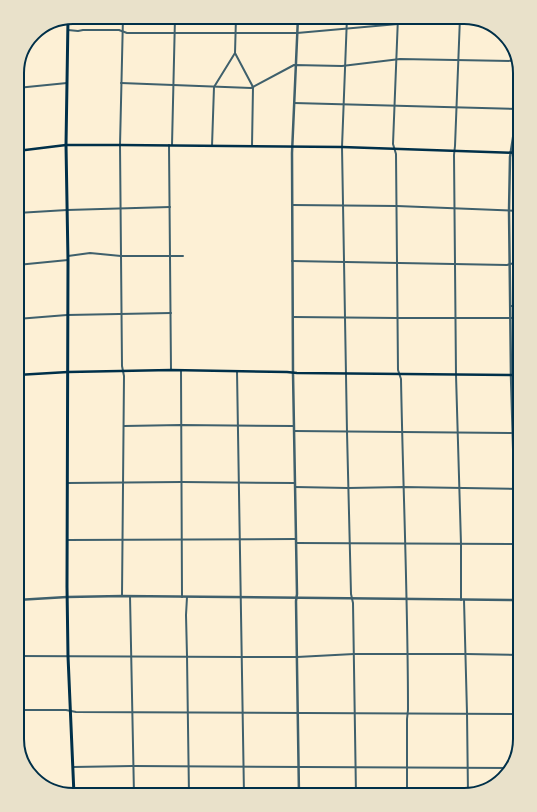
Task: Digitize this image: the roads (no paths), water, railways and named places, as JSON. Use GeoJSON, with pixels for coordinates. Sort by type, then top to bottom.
{"type":"FeatureCollection","features":[{"type":"Feature","properties":{"kind":"main road"},"geometry":{"type":"LineString","coordinates":[[68,24],[66,145],[68,258],[67,597],[74,788]]}},
{"type":"Feature","properties":{"kind":"main road"},"geometry":{"type":"LineString","coordinates":[[24,150],[66,145],[171,145],[342,147],[510,153]]}},
{"type":"Feature","properties":{"kind":"main road"},"geometry":{"type":"LineString","coordinates":[[24,375],[68,372],[181,370],[400,375],[511,375]]}},
{"type":"Feature","properties":{"kind":"street"},"geometry":{"type":"LineString","coordinates":[[122,24],[120,145],[124,376],[122,596]]}},
{"type":"Feature","properties":{"kind":"street"},"geometry":{"type":"LineString","coordinates":[[171,370],[170,207],[175,24]]}},
{"type":"Feature","properties":{"kind":"street"},"geometry":{"type":"LineString","coordinates":[[236,24],[235,53],[253,87],[252,146]]}},
{"type":"Feature","properties":{"kind":"street"},"geometry":{"type":"LineString","coordinates":[[298,24],[292,147],[292,261],[300,788]]}},
{"type":"Feature","properties":{"kind":"street"},"geometry":{"type":"LineString","coordinates":[[347,24],[342,147],[348,488],[354,654],[356,788]]}},
{"type":"Feature","properties":{"kind":"street"},"geometry":{"type":"LineString","coordinates":[[68,30],[110,30],[127,33],[297,33],[398,24],[393,144],[396,154],[398,370],[401,379],[408,654],[407,788]]}},
{"type":"Feature","properties":{"kind":"street"},"geometry":{"type":"LineString","coordinates":[[460,24],[455,151],[456,375],[466,654],[468,788]]}},
{"type":"Feature","properties":{"kind":"street"},"geometry":{"type":"LineString","coordinates":[[212,146],[214,87],[235,53]]}},
{"type":"Feature","properties":{"kind":"street"},"geometry":{"type":"LineString","coordinates":[[121,83],[253,87],[296,65],[345,66],[397,59],[511,61]]}},
{"type":"Feature","properties":{"kind":"street"},"geometry":{"type":"LineString","coordinates":[[24,87],[67,83]]}},
{"type":"Feature","properties":{"kind":"street"},"geometry":{"type":"LineString","coordinates":[[294,103],[513,109]]}},
{"type":"Feature","properties":{"kind":"street"},"geometry":{"type":"LineString","coordinates":[[513,138],[510,153],[511,375],[513,414]]}},
{"type":"Feature","properties":{"kind":"street"},"geometry":{"type":"LineString","coordinates":[[292,205],[396,206],[510,211]]}},
{"type":"Feature","properties":{"kind":"street"},"geometry":{"type":"LineString","coordinates":[[24,213],[121,207],[170,207]]}},
{"type":"Feature","properties":{"kind":"street"},"geometry":{"type":"LineString","coordinates":[[24,264],[68,258],[90,253],[122,256],[182,256]]}},
{"type":"Feature","properties":{"kind":"street"},"geometry":{"type":"LineString","coordinates":[[292,261],[510,264]]}},
{"type":"Feature","properties":{"kind":"street"},"geometry":{"type":"LineString","coordinates":[[24,318],[67,315],[171,313]]}},
{"type":"Feature","properties":{"kind":"street"},"geometry":{"type":"LineString","coordinates":[[293,317],[456,319],[511,318]]}},
{"type":"Feature","properties":{"kind":"street"},"geometry":{"type":"LineString","coordinates":[[181,370],[182,597]]}},
{"type":"Feature","properties":{"kind":"street"},"geometry":{"type":"LineString","coordinates":[[237,371],[244,788]]}},
{"type":"Feature","properties":{"kind":"street"},"geometry":{"type":"LineString","coordinates":[[124,426],[294,426]]}},
{"type":"Feature","properties":{"kind":"street"},"geometry":{"type":"LineString","coordinates":[[294,431],[513,434]]}},
{"type":"Feature","properties":{"kind":"street"},"geometry":{"type":"LineString","coordinates":[[67,483],[295,483]]}},
{"type":"Feature","properties":{"kind":"street"},"geometry":{"type":"LineString","coordinates":[[295,487],[513,489]]}},
{"type":"Feature","properties":{"kind":"street"},"geometry":{"type":"LineString","coordinates":[[67,540],[296,539]]}},
{"type":"Feature","properties":{"kind":"street"},"geometry":{"type":"LineString","coordinates":[[296,542],[513,544]]}},
{"type":"Feature","properties":{"kind":"street"},"geometry":{"type":"LineString","coordinates":[[130,596],[134,788]]}},
{"type":"Feature","properties":{"kind":"street"},"geometry":{"type":"LineString","coordinates":[[24,600],[130,596],[513,600]]}},
{"type":"Feature","properties":{"kind":"street"},"geometry":{"type":"LineString","coordinates":[[187,597],[189,788]]}},
{"type":"Feature","properties":{"kind":"street"},"geometry":{"type":"LineString","coordinates":[[24,656],[242,657],[354,654],[513,655]]}},
{"type":"Feature","properties":{"kind":"street"},"geometry":{"type":"LineString","coordinates":[[24,710],[76,712],[513,714]]}},
{"type":"Feature","properties":{"kind":"street"},"geometry":{"type":"LineString","coordinates":[[73,767],[503,768]]}}]}
